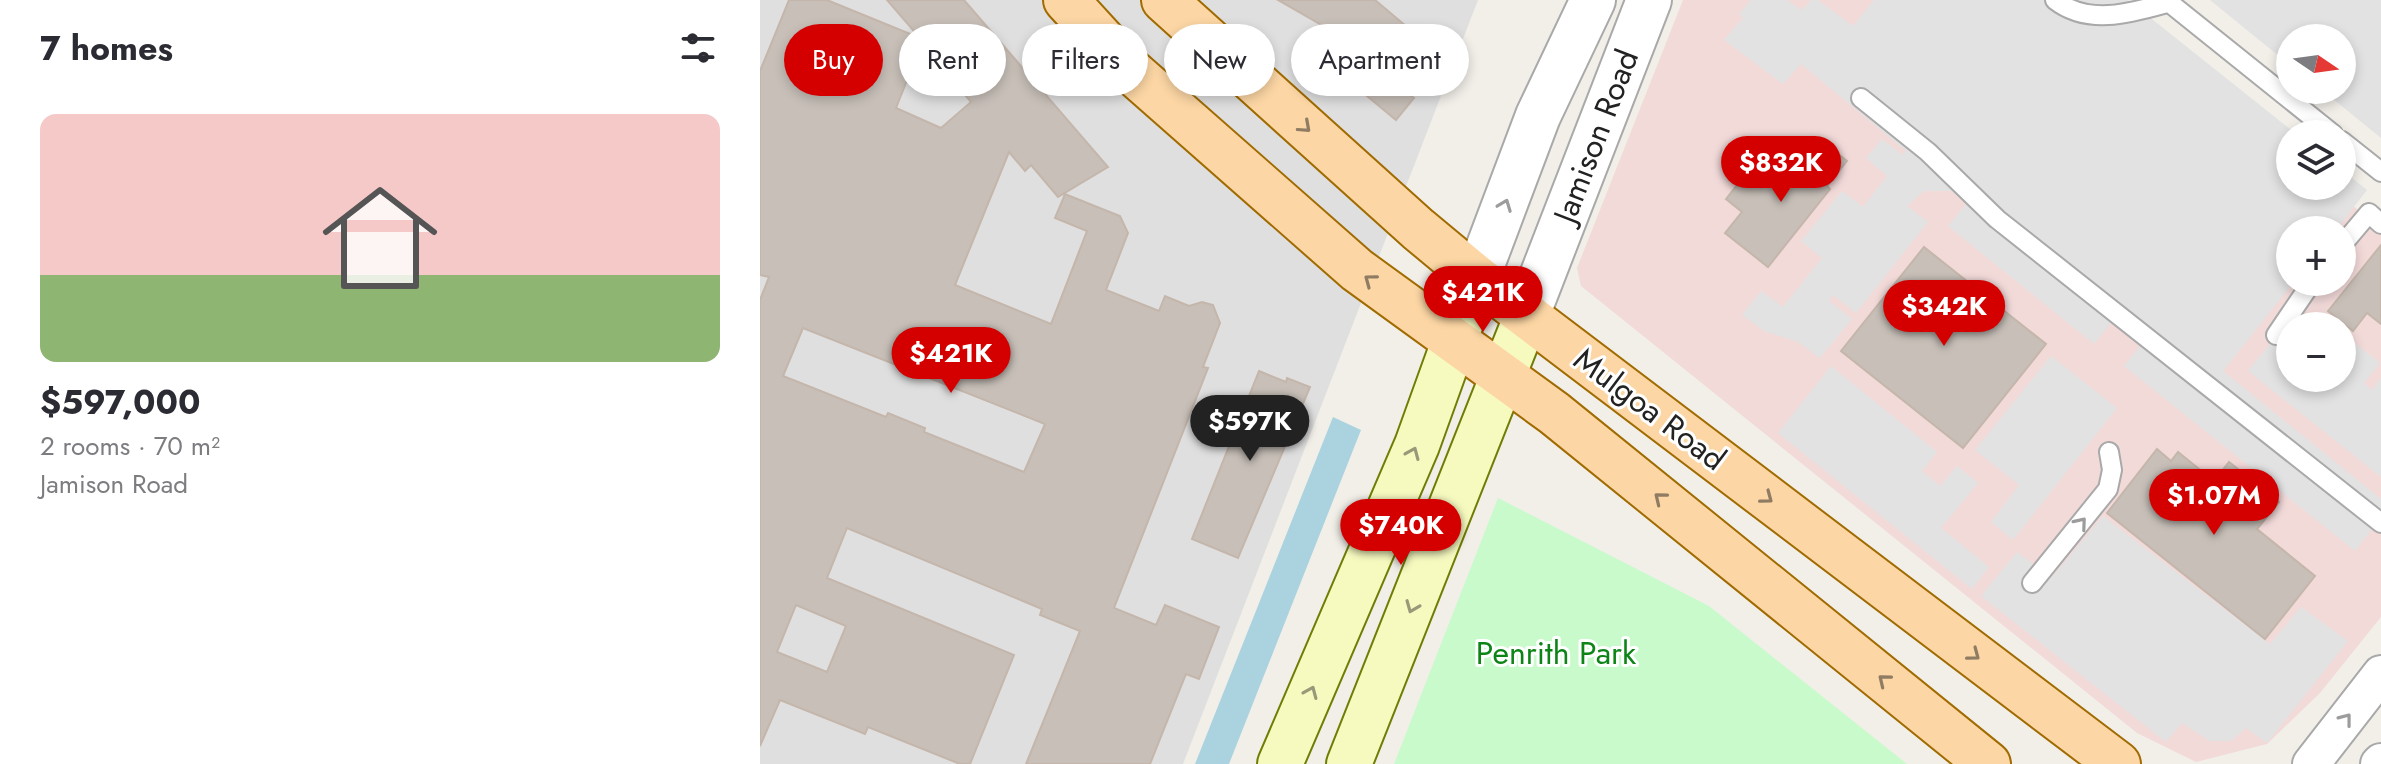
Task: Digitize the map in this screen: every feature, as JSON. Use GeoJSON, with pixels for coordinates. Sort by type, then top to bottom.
{"type":"FeatureCollection","features":[{"type":"Feature","properties":{"kind":"main road","name":"Mulgoa Road"},"geometry":{"type":"LineString","coordinates":[[1066,0],[1131,71],[1345,260],[1455,344],[1554,413],[1988,764]]}},
{"type":"Feature","properties":{"kind":"main road","name":"Mulgoa Road"},"geometry":{"type":"LineString","coordinates":[[1164,0],[1418,229],[1477,278],[2118,764]]}},
{"type":"Feature","properties":{"kind":"main road","name":"Jamison Road"},"geometry":{"type":"LineString","coordinates":[[1280,764],[1417,445],[1477,278]]}},
{"type":"Feature","properties":{"kind":"main road","name":"Jamison Road"},"geometry":{"type":"LineString","coordinates":[[1349,764],[1527,315]]}},
{"type":"Feature","properties":{"kind":"street","name":"Jamison Road"},"geometry":{"type":"LineString","coordinates":[[1477,278],[1538,116],[1593,0]]}},
{"type":"Feature","properties":{"kind":"street","name":"Jamison Road"},"geometry":{"type":"LineString","coordinates":[[1527,315],[1649,0]]}},
{"type":"Feature","properties":{"kind":"street"},"geometry":{"type":"LineString","coordinates":[[2311,764],[2381,674]]}},
{"type":"Feature","properties":{"kind":"lane"},"geometry":{"type":"LineString","coordinates":[[2055,0],[2089,15],[2123,15],[2167,1],[2316,120]]}},
{"type":"Feature","properties":{"kind":"lane"},"geometry":{"type":"LineString","coordinates":[[1861,98],[1928,152],[1997,219],[2381,523]]}},
{"type":"Feature","properties":{"kind":"lane"},"geometry":{"type":"LineString","coordinates":[[2356,152],[2381,172]]}},
{"type":"Feature","properties":{"kind":"lane"},"geometry":{"type":"LineString","coordinates":[[2356,228],[2369,213],[2381,224]]}},
{"type":"Feature","properties":{"kind":"lane"},"geometry":{"type":"LineString","coordinates":[[2032,583],[2108,489],[2112,470],[2109,452]]}},
{"type":"Feature","properties":{"kind":"shaded area"},"geometry":{"type":"Polygon","coordinates":[[[760,0],[1478,0],[1469,24],[1291,24],[1291,96],[1441,96],[1183,764],[760,764],[760,0]]]}},
{"type":"Feature","properties":{"kind":"shaded area"},"geometry":{"type":"Polygon","coordinates":[[[1683,0],[2097,0],[2276,173],[2276,200],[2346,200],[2381,228],[2381,617],[2320,693],[2267,744],[2196,762],[2137,733],[1581,286],[1577,268],[1683,0]]]}},
{"type":"Feature","properties":{"kind":"shaded area"},"geometry":{"type":"Polygon","coordinates":[[[1751,0],[1787,0],[1802,10],[1811,0],[1818,0],[1853,26],[1874,0],[2128,0],[2278,120],[2276,120],[2276,200],[2356,200],[2356,181],[2367,190],[2347,216],[2276,216],[2276,296],[2283,296],[2223,371],[2381,499],[2381,518],[2355,551],[2124,366],[2140,346],[2111,323],[2094,344],[1948,226],[1967,203],[1951,191],[1924,191],[1907,206],[1928,222],[1856,313],[1833,295],[1829,301],[1852,319],[1820,358],[1798,342],[1764,331],[1742,315],[1761,291],[1783,307],[1822,258],[1801,241],[1842,191],[1863,207],[1887,176],[1866,158],[1882,139],[1903,155],[1906,151],[1801,64],[1783,84],[1724,40],[1743,18],[1739,14],[1751,0]]]}},
{"type":"Feature","properties":{"kind":"shaded area"},"geometry":{"type":"Polygon","coordinates":[[[2210,0],[2381,0],[2381,138],[2339,104],[2356,104],[2356,24],[2276,24],[2276,54],[2210,0]]]}},
{"type":"Feature","properties":{"kind":"shaded area"},"geometry":{"type":"Polygon","coordinates":[[[2276,337],[2276,392],[2356,392],[2356,344],[2380,363],[2364,383],[2372,390],[2381,378],[2381,477],[2248,371],[2276,337]]]}},
{"type":"Feature","properties":{"kind":"shaded area"},"geometry":{"type":"Polygon","coordinates":[[[2051,356],[2117,408],[2013,540],[1991,522],[2019,485],[1975,450],[2051,356]]]}},
{"type":"Feature","properties":{"kind":"shaded area"},"geometry":{"type":"Polygon","coordinates":[[[1831,366],[1937,452],[1922,471],[1940,486],[1957,466],[1978,483],[1941,528],[1989,567],[1972,589],[1778,433],[1831,366]]]}},
{"type":"Feature","properties":{"kind":"shaded area"},"geometry":{"type":"Polygon","coordinates":[[[2103,516],[2270,644],[2301,607],[2348,641],[2267,743],[2246,728],[2231,741],[2210,741],[2182,723],[2166,742],[1981,596],[2017,552],[2052,577],[2103,516]]]}},
{"type":"Feature","properties":{"kind":"green space","name":"Penrith Park"},"geometry":{"type":"Polygon","coordinates":[[[1498,498],[1709,606],[1907,764],[1394,764],[1498,498]]]}},
{"type":"Feature","properties":{"kind":"water"},"geometry":{"type":"Polygon","coordinates":[[[1333,417],[1361,430],[1229,764],[1195,764],[1333,417]]]}},
{"type":"Feature","properties":{"kind":"building"},"geometry":{"type":"Polygon","coordinates":[[[789,0],[827,0],[899,29],[901,96],[896,108],[941,128],[971,102],[966,96],[1006,96],[1006,49],[1022,67],[1022,96],[1047,96],[1108,167],[1058,197],[1031,165],[1025,171],[1009,152],[955,285],[1051,324],[1087,231],[1055,218],[1065,194],[1120,216],[1128,233],[1106,290],[1159,311],[1165,296],[1189,306],[1202,302],[1213,305],[1220,323],[1203,367],[1208,368],[1114,608],[1156,625],[1165,605],[1219,627],[1199,679],[1186,674],[1150,764],[1026,764],[1080,631],[1040,615],[1042,609],[847,528],[827,578],[1014,655],[970,764],[960,764],[868,727],[865,734],[780,700],[760,746],[760,300],[769,277],[760,275],[760,71],[789,0]],[[803,328],[783,376],[886,417],[888,413],[925,428],[924,432],[1024,472],[1045,424],[803,328]],[[796,605],[777,652],[827,672],[846,626],[796,605]]]}},
{"type":"Feature","properties":{"kind":"building"},"geometry":{"type":"Polygon","coordinates":[[[887,0],[964,0],[985,24],[908,24],[887,0]]]}},
{"type":"Feature","properties":{"kind":"building"},"geometry":{"type":"Polygon","coordinates":[[[1278,0],[1375,0],[1404,24],[1320,24],[1278,0]]]}},
{"type":"Feature","properties":{"kind":"building"},"geometry":{"type":"Polygon","coordinates":[[[1367,96],[1414,98],[1396,120],[1367,96]]]}},
{"type":"Feature","properties":{"kind":"building"},"geometry":{"type":"Polygon","coordinates":[[[1826,144],[1847,161],[1827,186],[1830,189],[1768,267],[1725,233],[1742,212],[1726,199],[1745,175],[1761,188],[1788,155],[1805,170],[1826,144]]]}},
{"type":"Feature","properties":{"kind":"building"},"geometry":{"type":"Polygon","coordinates":[[[2381,245],[2381,324],[2367,313],[2356,327],[2356,312],[2328,311],[2340,296],[2356,296],[2356,276],[2381,245]]]}},
{"type":"Feature","properties":{"kind":"building"},"geometry":{"type":"Polygon","coordinates":[[[1924,247],[2046,344],[1963,448],[1841,351],[1924,247]]]}},
{"type":"Feature","properties":{"kind":"building"},"geometry":{"type":"Polygon","coordinates":[[[1259,371],[1286,382],[1287,378],[1310,387],[1238,558],[1192,539],[1259,371]]]}},
{"type":"Feature","properties":{"kind":"building"},"geometry":{"type":"Polygon","coordinates":[[[2157,449],[2171,461],[2178,452],[2214,481],[2229,462],[2279,502],[2257,529],[2315,576],[2265,639],[2107,513],[2157,449]]]}}]}
